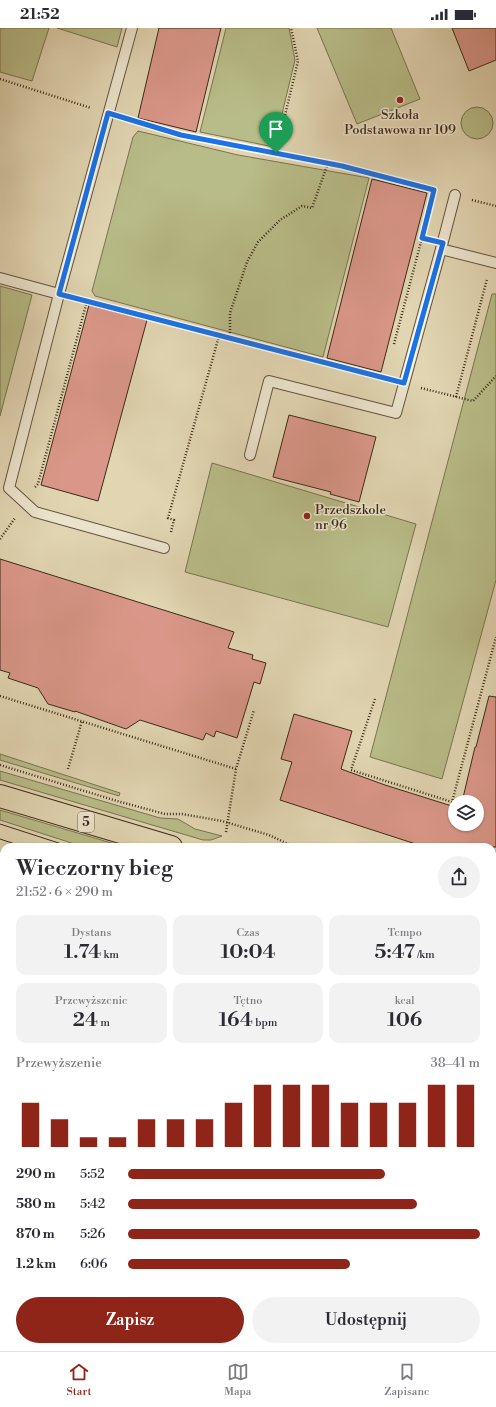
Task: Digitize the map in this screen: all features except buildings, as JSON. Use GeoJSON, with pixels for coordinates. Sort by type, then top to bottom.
{"type":"FeatureCollection","features":[{"type":"Feature","properties":{"kind":"main road","name":"5"},"geometry":{"type":"LineString","coordinates":[[0,796],[158,843]]}},
{"type":"Feature","properties":{"kind":"lane"},"geometry":{"type":"LineString","coordinates":[[132,28],[4,488],[36,512],[164,548]]}},
{"type":"Feature","properties":{"kind":"lane"},"geometry":{"type":"LineString","coordinates":[[250,455],[270,381],[396,413],[455,195]]}},
{"type":"Feature","properties":{"kind":"lane"},"geometry":{"type":"LineString","coordinates":[[442,246],[496,263]]}},
{"type":"Feature","properties":{"kind":"lane"},"geometry":{"type":"LineString","coordinates":[[0,278],[59,294]]}},
{"type":"Feature","properties":{"kind":"path"},"geometry":{"type":"LineString","coordinates":[[276,153],[298,61],[291,28]]}},
{"type":"Feature","properties":{"kind":"path"},"geometry":{"type":"LineString","coordinates":[[0,79],[181,135],[328,163],[434,190],[393,349]]}},
{"type":"Feature","properties":{"kind":"path"},"geometry":{"type":"LineString","coordinates":[[230,339],[230,313],[247,262],[258,242],[280,220],[302,206],[312,208],[328,163]]}},
{"type":"Feature","properties":{"kind":"path"},"geometry":{"type":"LineString","coordinates":[[455,195],[496,206]]}},
{"type":"Feature","properties":{"kind":"path"},"geometry":{"type":"LineString","coordinates":[[422,238],[442,246]]}},
{"type":"Feature","properties":{"kind":"path"},"geometry":{"type":"LineString","coordinates":[[456,397],[487,277]]}},
{"type":"Feature","properties":{"kind":"path"},"geometry":{"type":"LineString","coordinates":[[59,294],[473,401],[496,376]]}},
{"type":"Feature","properties":{"kind":"path"},"geometry":{"type":"LineString","coordinates":[[0,539],[26,504],[38,484],[87,301]]}},
{"type":"Feature","properties":{"kind":"path"},"geometry":{"type":"LineString","coordinates":[[164,548],[167,547],[174,520],[168,518],[219,336]]}},
{"type":"Feature","properties":{"kind":"path"},"geometry":{"type":"LineString","coordinates":[[385,379],[387,371]]}},
{"type":"Feature","properties":{"kind":"path"},"geometry":{"type":"LineString","coordinates":[[375,699],[350,770],[452,802],[496,637]]}},
{"type":"Feature","properties":{"kind":"path"},"geometry":{"type":"LineString","coordinates":[[0,696],[236,769]]}},
{"type":"Feature","properties":{"kind":"path"},"geometry":{"type":"LineString","coordinates":[[226,832],[236,769],[254,710]]}},
{"type":"Feature","properties":{"kind":"path"},"geometry":{"type":"LineString","coordinates":[[68,769],[82,721]]}},
{"type":"Feature","properties":{"kind":"path"},"geometry":{"type":"LineString","coordinates":[[0,765],[116,801],[165,814],[182,814],[227,823],[270,835],[286,843]]}},
{"type":"Feature","properties":{"kind":"green space"},"geometry":{"type":"Polygon","coordinates":[[[0,28],[49,28],[32,81],[0,72],[0,28]]]}},
{"type":"Feature","properties":{"kind":"green space"},"geometry":{"type":"Polygon","coordinates":[[[57,28],[122,28],[117,47],[57,28]]]}},
{"type":"Feature","properties":{"kind":"green space"},"geometry":{"type":"Polygon","coordinates":[[[226,28],[289,28],[295,60],[274,147],[200,132],[226,28]]]}},
{"type":"Feature","properties":{"kind":"green space"},"geometry":{"type":"Polygon","coordinates":[[[317,28],[391,28],[420,99],[357,124],[317,28]]]}},
{"type":"Feature","properties":{"kind":"green space"},"geometry":{"type":"Polygon","coordinates":[[[474,107],[480,107],[489,111],[493,123],[489,135],[480,139],[474,139],[465,135],[461,126],[461,120],[465,111],[474,107]]]}},
{"type":"Feature","properties":{"kind":"green space"},"geometry":{"type":"Polygon","coordinates":[[[138,131],[238,155],[369,178],[323,357],[95,296],[92,291],[133,137],[138,131]]]}},
{"type":"Feature","properties":{"kind":"green space"},"geometry":{"type":"Polygon","coordinates":[[[0,286],[32,295],[0,416],[0,286]]]}},
{"type":"Feature","properties":{"kind":"green space"},"geometry":{"type":"Polygon","coordinates":[[[492,294],[496,294],[496,580],[442,779],[370,757],[492,294]]]}},
{"type":"Feature","properties":{"kind":"green space"},"geometry":{"type":"Polygon","coordinates":[[[212,463],[416,524],[388,627],[185,572],[212,463]]]}},
{"type":"Feature","properties":{"kind":"green space"},"geometry":{"type":"Polygon","coordinates":[[[0,754],[120,793],[119,796],[0,760],[0,754]]]}},
{"type":"Feature","properties":{"kind":"green space"},"geometry":{"type":"Polygon","coordinates":[[[0,771],[160,818],[178,819],[195,829],[222,836],[211,840],[203,840],[0,780],[0,771]]]}},
{"type":"Feature","properties":{"kind":"green space"},"geometry":{"type":"Polygon","coordinates":[[[0,810],[111,843],[72,843],[0,820],[0,810]]]}},
{"type":"Feature","properties":{"kind":"tram line"},"geometry":{"type":"LineString","coordinates":[[0,824],[59,843]]}},
{"type":"Feature","properties":{"kind":"tram line"},"geometry":{"type":"LineString","coordinates":[[0,839],[12,843]]}},
{"type":"Feature","properties":{"kind":"place","name":"Szkoła Podstawowa nr 109"},"geometry":{"type":"Point","coordinates":[400,100]}},
{"type":"Feature","properties":{"kind":"place","name":"Przedszkole nr 96"},"geometry":{"type":"Point","coordinates":[307,516]}},
{"type":"Feature","properties":{"kind":"route"},"geometry":{"type":"LineString","coordinates":[[108,113],[181,135],[276,153],[342,166],[434,190],[422,238],[443,243],[404,383],[59,294],[108,113]]}}]}
